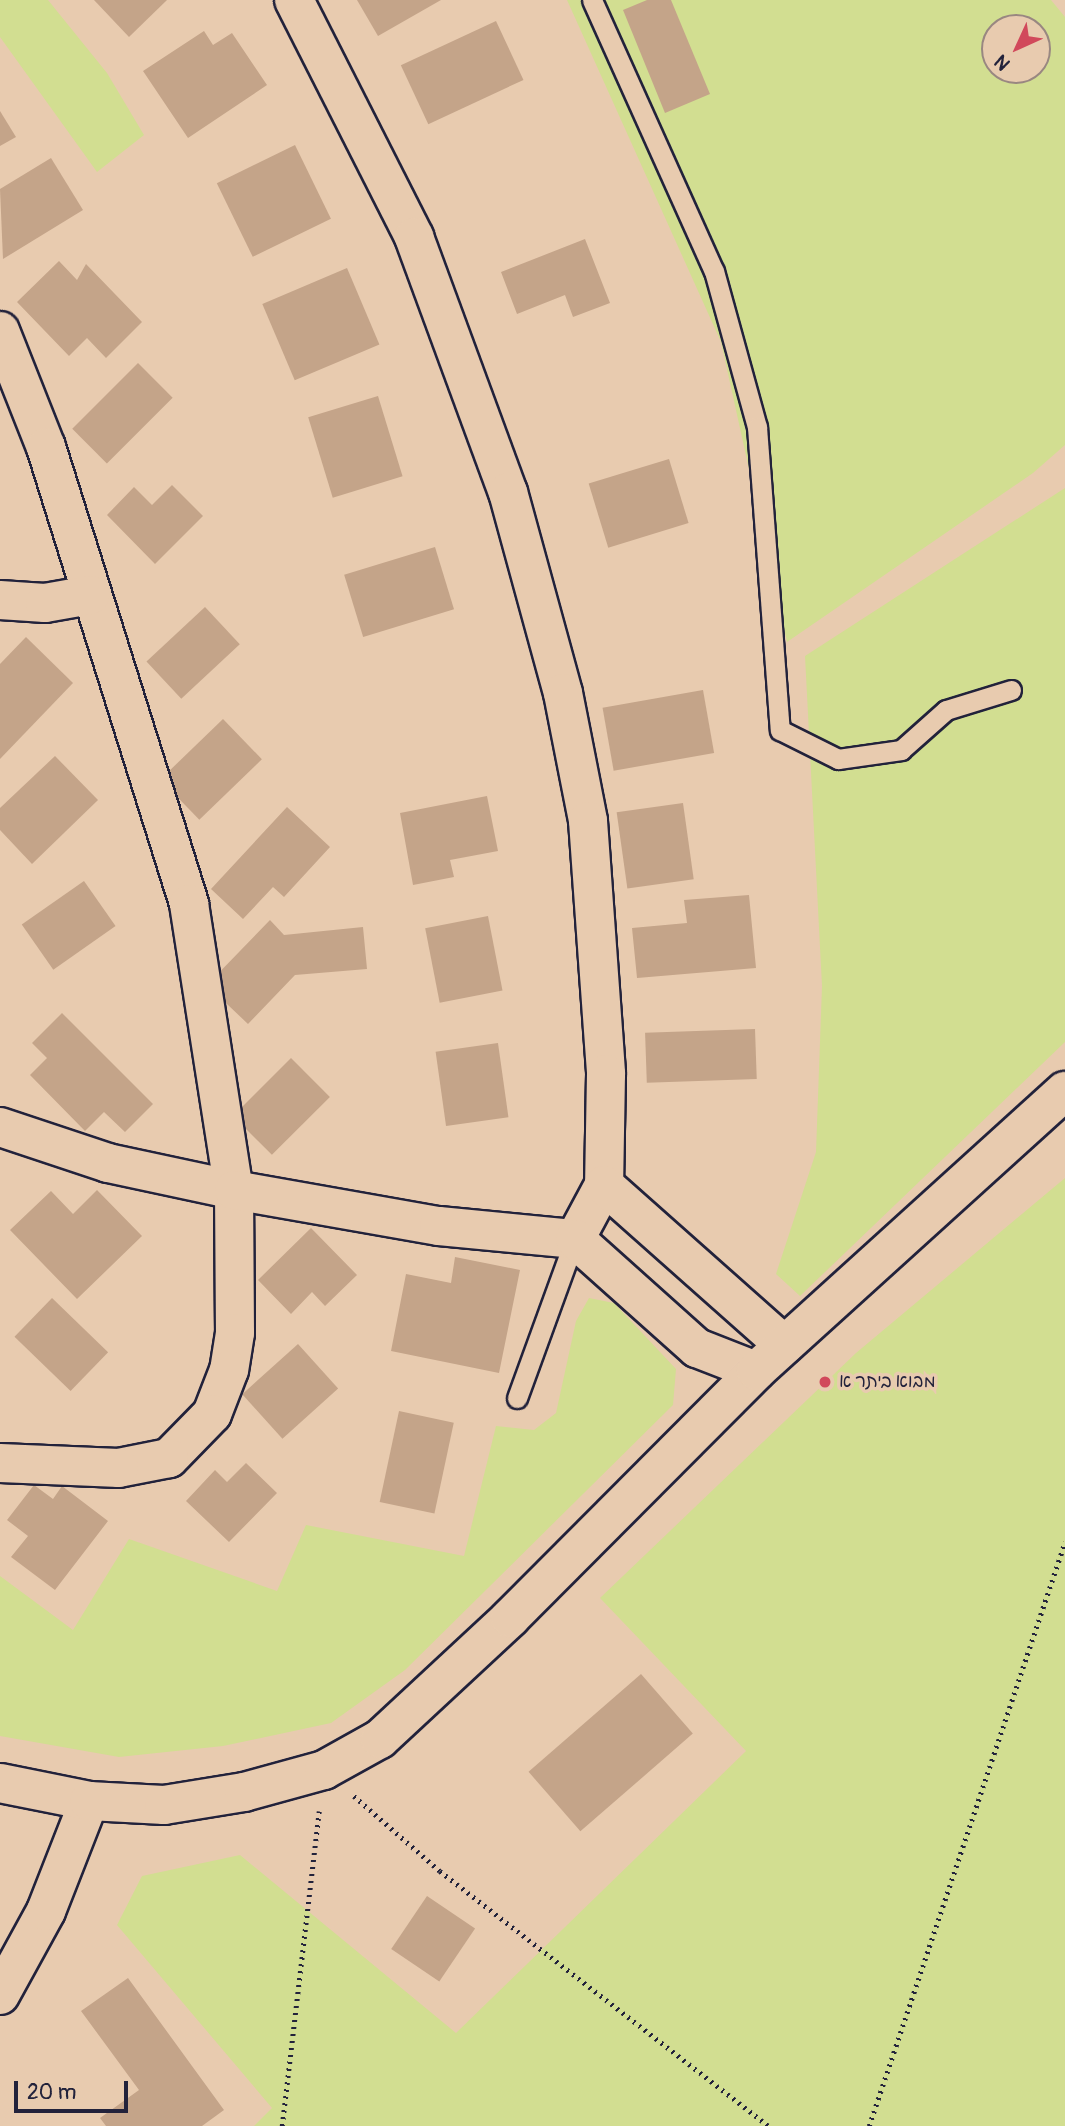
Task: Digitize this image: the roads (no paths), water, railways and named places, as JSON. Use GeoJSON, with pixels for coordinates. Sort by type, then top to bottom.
{"type":"FeatureCollection","features":[{"type":"Feature","properties":{"kind":"street"},"geometry":{"type":"LineString","coordinates":[[294,0],[414,237],[508,492],[563,693],[588,821],[606,1074],[604,1185],[575,1239]]}},
{"type":"Feature","properties":{"kind":"street"},"geometry":{"type":"LineString","coordinates":[[0,331],[46,447],[90,595],[189,904],[234,1190],[235,1332],[229,1370],[212,1414],[169,1458],[119,1468],[0,1462]]}},
{"type":"Feature","properties":{"kind":"street"},"geometry":{"type":"LineString","coordinates":[[0,600],[45,603],[90,595]]}},
{"type":"Feature","properties":{"kind":"street"},"geometry":{"type":"LineString","coordinates":[[0,1783],[89,1801],[164,1805],[244,1793],[324,1770],[380,1739],[420,1703],[756,1371],[1065,1090]]}},
{"type":"Feature","properties":{"kind":"street"},"geometry":{"type":"LineString","coordinates":[[0,1127],[108,1163],[234,1190],[439,1226],[575,1239],[697,1348],[756,1371]]}},
{"type":"Feature","properties":{"kind":"street"},"geometry":{"type":"LineString","coordinates":[[604,1185],[785,1345]]}},
{"type":"Feature","properties":{"kind":"street"},"geometry":{"type":"LineString","coordinates":[[0,1996],[46,1911],[89,1801]]}},
{"type":"Feature","properties":{"kind":"lane"},"geometry":{"type":"LineString","coordinates":[[592,0],[714,271],[757,427],[780,730],[838,759],[901,750],[946,710],[1011,690]]}},
{"type":"Feature","properties":{"kind":"lane"},"geometry":{"type":"LineString","coordinates":[[517,1398],[575,1239]]}},
{"type":"Feature","properties":{"kind":"place","name":"מבוא ביתר א"},"geometry":{"type":"Point","coordinates":[825,1382]}}]}
